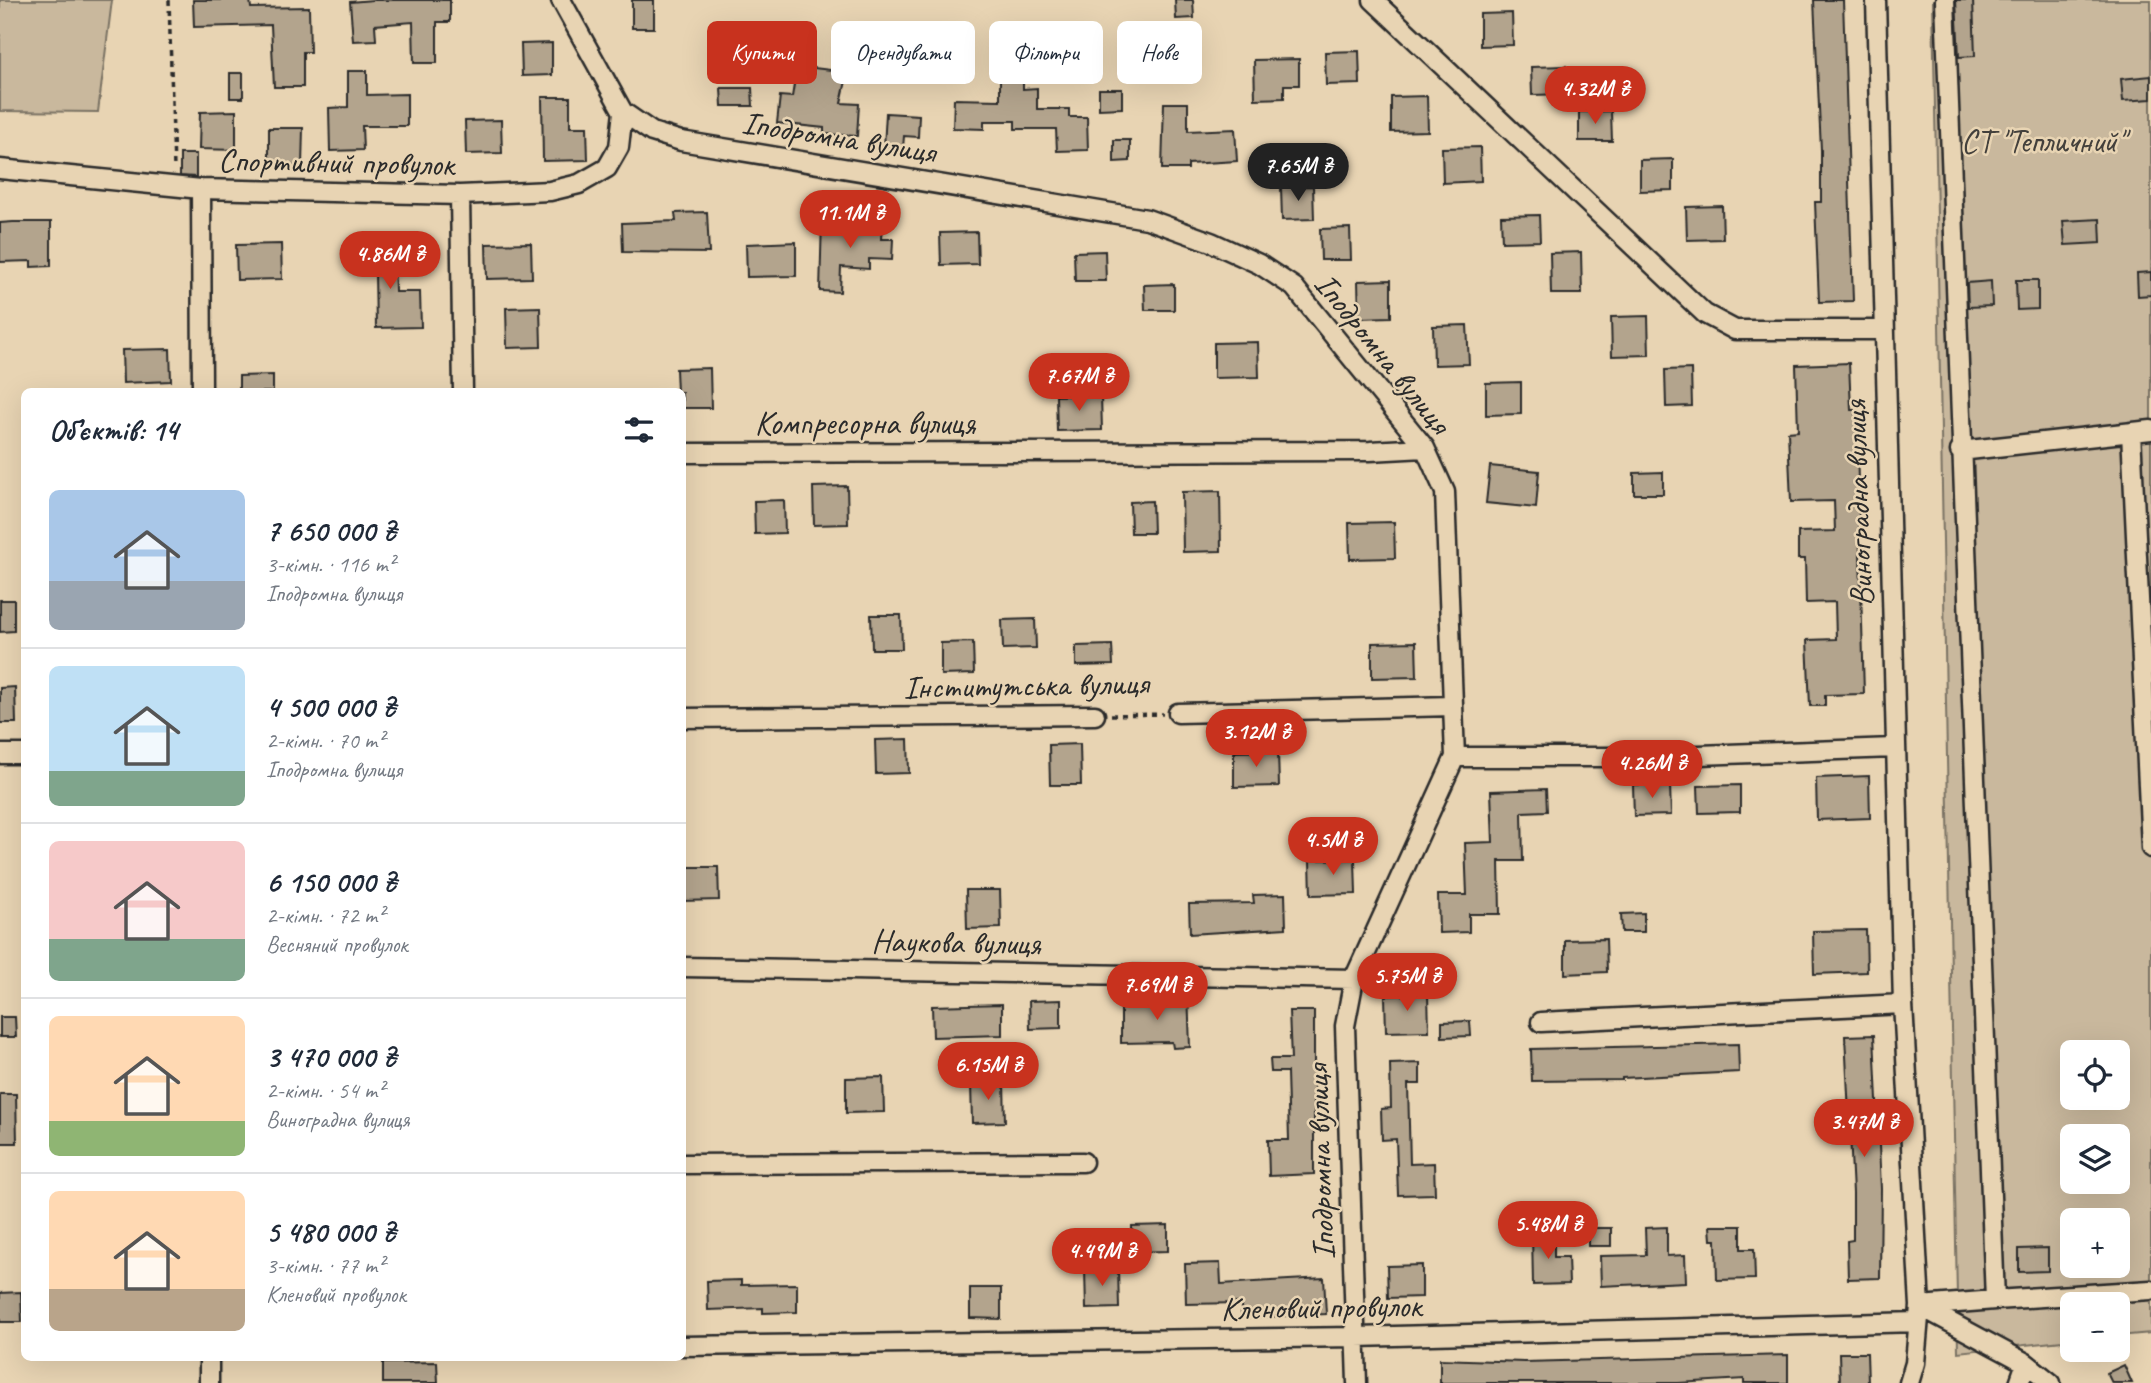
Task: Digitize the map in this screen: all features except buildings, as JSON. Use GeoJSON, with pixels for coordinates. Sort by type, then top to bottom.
{"type":"FeatureCollection","features":[{"type":"Feature","properties":{"kind":"street","name":"Іподромна вулиця"},"geometry":{"type":"LineString","coordinates":[[561,0],[623,112],[652,132],[681,141],[1147,219],[1212,242],[1259,264],[1294,287],[1425,448],[1445,492],[1455,757],[1354,979],[1345,1026],[1357,1383]]}},
{"type":"Feature","properties":{"kind":"street"},"geometry":{"type":"LineString","coordinates":[[1373,0],[1705,314],[1735,330],[1883,330]]}},
{"type":"Feature","properties":{"kind":"street","name":"Виноградна вулиця"},"geometry":{"type":"LineString","coordinates":[[1876,0],[1894,748],[1903,1004],[1919,1314],[1915,1363],[1909,1383]]}},
{"type":"Feature","properties":{"kind":"street"},"geometry":{"type":"LineString","coordinates":[[1945,0],[1960,451],[1995,1300]]}},
{"type":"Feature","properties":{"kind":"street","name":"Спортивний провулок"},"geometry":{"type":"LineString","coordinates":[[0,169],[201,189],[460,195],[551,191],[579,184],[607,168],[619,147],[623,112]]}},
{"type":"Feature","properties":{"kind":"street"},"geometry":{"type":"LineString","coordinates":[[201,189],[202,388]]}},
{"type":"Feature","properties":{"kind":"street"},"geometry":{"type":"LineString","coordinates":[[460,195],[463,388]]}},
{"type":"Feature","properties":{"kind":"street"},"geometry":{"type":"LineString","coordinates":[[1960,451],[2151,430]]}},
{"type":"Feature","properties":{"kind":"street"},"geometry":{"type":"LineString","coordinates":[[2131,432],[2151,848]]}},
{"type":"Feature","properties":{"kind":"street","name":"Компресорна вулиця"},"geometry":{"type":"LineString","coordinates":[[686,453],[1343,452],[1425,448]]}},
{"type":"Feature","properties":{"kind":"street","name":"Інститутська вулиця"},"geometry":{"type":"LineString","coordinates":[[1178,713],[1453,706]]}},
{"type":"Feature","properties":{"kind":"street","name":"Інститутська вулиця"},"geometry":{"type":"LineString","coordinates":[[686,718],[1095,715]]}},
{"type":"Feature","properties":{"kind":"street"},"geometry":{"type":"LineString","coordinates":[[1455,757],[1644,757],[1894,748]]}},
{"type":"Feature","properties":{"kind":"street"},"geometry":{"type":"LineString","coordinates":[[0,754],[21,754]]}},
{"type":"Feature","properties":{"kind":"street","name":"Наукова вулиця"},"geometry":{"type":"LineString","coordinates":[[686,967],[1354,979]]}},
{"type":"Feature","properties":{"kind":"street"},"geometry":{"type":"LineString","coordinates":[[1541,1022],[1903,1004]]}},
{"type":"Feature","properties":{"kind":"street"},"geometry":{"type":"LineString","coordinates":[[686,1164],[1083,1162]]}},
{"type":"Feature","properties":{"kind":"street","name":"Кленовий провулок"},"geometry":{"type":"LineString","coordinates":[[686,1346],[1357,1337],[1919,1314],[1995,1300],[2151,1290]]}},
{"type":"Feature","properties":{"kind":"street"},"geometry":{"type":"LineString","coordinates":[[1919,1314],[2026,1363],[2051,1383]]}},
{"type":"Feature","properties":{"kind":"street"},"geometry":{"type":"LineString","coordinates":[[209,1361],[209,1383]]}},
{"type":"Feature","properties":{"kind":"street"},"geometry":{"type":"LineString","coordinates":[[2019,1383],[2026,1363]]}},
{"type":"Feature","properties":{"kind":"path"},"geometry":{"type":"LineString","coordinates":[[169,0],[174,187]]}},
{"type":"Feature","properties":{"kind":"path","name":"Інститутська вулиця"},"geometry":{"type":"LineString","coordinates":[[1095,715],[1178,713]]}},
{"type":"Feature","properties":{"kind":"green space"},"geometry":{"type":"Polygon","coordinates":[[[0,0],[112,0],[98,112],[0,111],[0,0]]]}},
{"type":"Feature","properties":{"kind":"green space","name":"СТ \"Тепличний\""},"geometry":{"type":"Polygon","coordinates":[[[1933,0],[2151,0],[2151,1333],[2130,1335],[2130,1292],[2060,1292],[2060,1341],[1958,1352],[1933,0]]]}}]}
